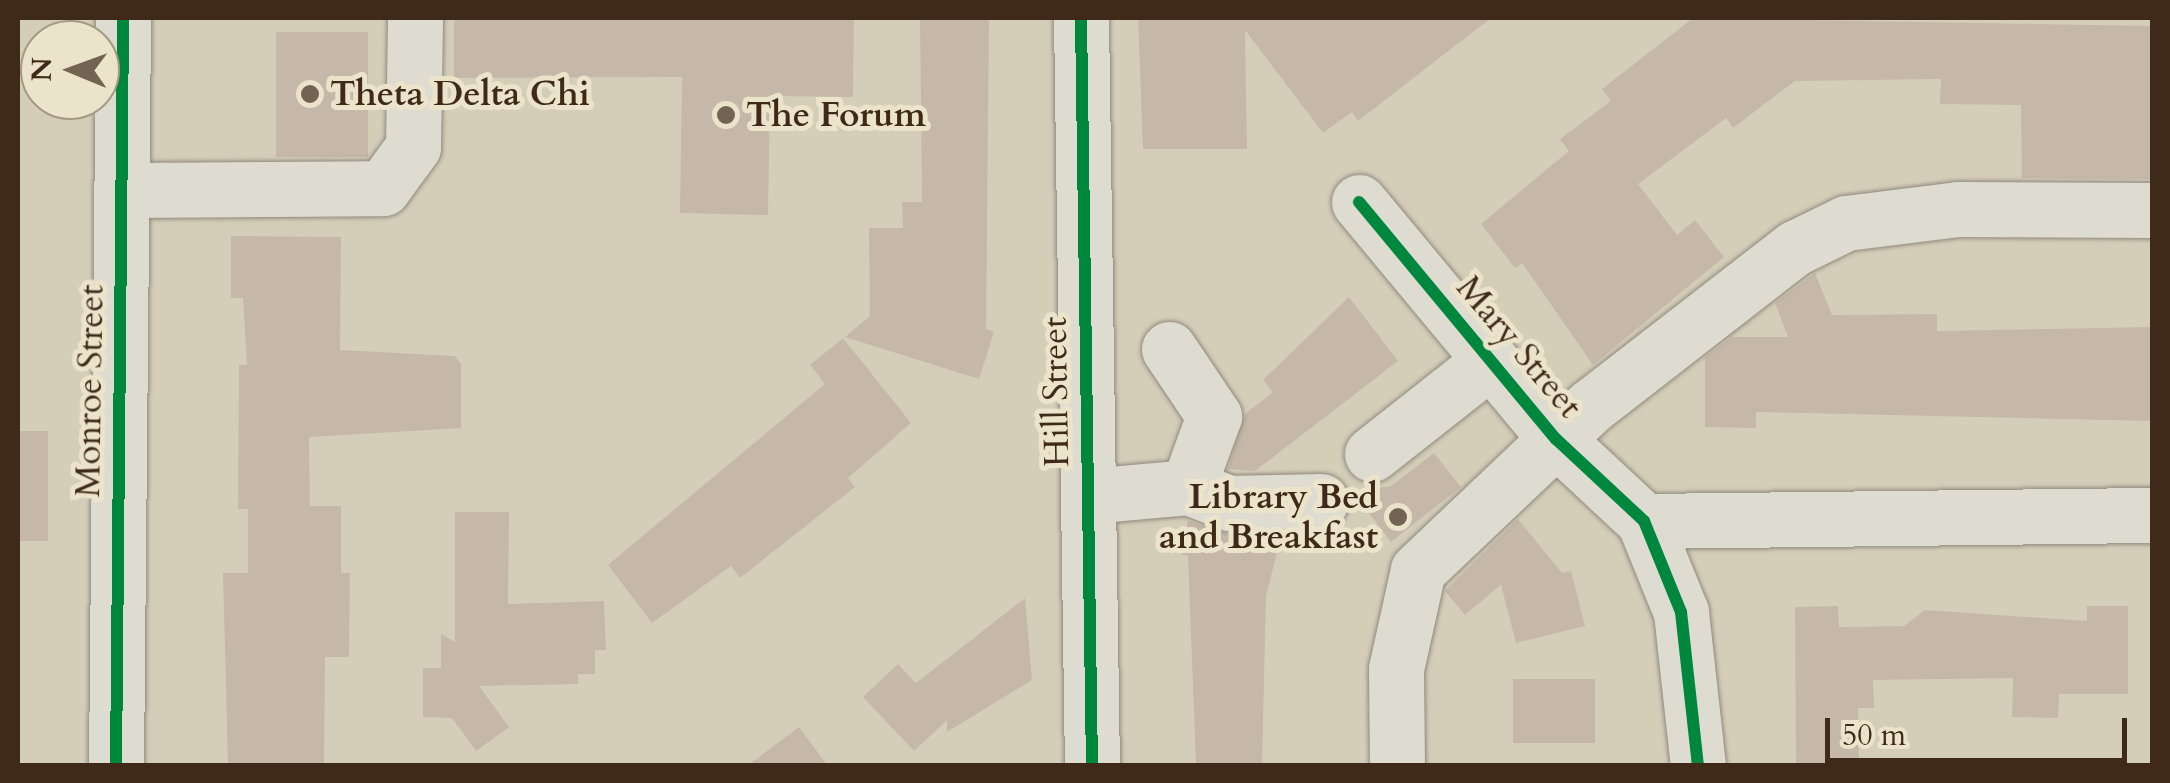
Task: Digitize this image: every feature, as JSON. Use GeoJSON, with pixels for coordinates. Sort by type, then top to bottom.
{"type":"FeatureCollection","features":[{"type":"Feature","properties":{"kind":"street","name":"Monroe Street"},"geometry":{"type":"LineString","coordinates":[[116,766],[123,18]]}},
{"type":"Feature","properties":{"kind":"street"},"geometry":{"type":"LineString","coordinates":[[122,190],[383,188],[413,147],[415,18]]}},
{"type":"Feature","properties":{"kind":"street","name":"Hill Street"},"geometry":{"type":"LineString","coordinates":[[1080,18],[1092,766]]}},
{"type":"Feature","properties":{"kind":"street","name":"Mary Street"},"geometry":{"type":"LineString","coordinates":[[1359,202],[1556,439],[1644,521]]}},
{"type":"Feature","properties":{"kind":"street"},"geometry":{"type":"LineString","coordinates":[[1397,766],[1396,669],[1418,570],[1556,439],[1795,248],[1846,223],[1958,209],[2152,210]]}},
{"type":"Feature","properties":{"kind":"street"},"geometry":{"type":"LineString","coordinates":[[1169,349],[1214,416],[1188,487]]}},
{"type":"Feature","properties":{"kind":"street"},"geometry":{"type":"LineString","coordinates":[[1372,454],[1490,361]]}},
{"type":"Feature","properties":{"kind":"street"},"geometry":{"type":"LineString","coordinates":[[1088,496],[1188,487],[1228,503],[1321,502]]}},
{"type":"Feature","properties":{"kind":"street"},"geometry":{"type":"LineString","coordinates":[[1698,766],[1681,612],[1644,521],[2152,515]]}},
{"type":"Feature","properties":{"kind":"building"},"geometry":{"type":"Polygon","coordinates":[[[454,18],[854,18],[853,97],[770,96],[768,215],[680,213],[682,77],[454,78],[454,18]]]}},
{"type":"Feature","properties":{"kind":"building"},"geometry":{"type":"Polygon","coordinates":[[[920,18],[989,18],[986,329],[994,332],[979,379],[845,337],[870,316],[869,228],[903,228],[902,202],[922,202],[920,18]]]}},
{"type":"Feature","properties":{"kind":"building"},"geometry":{"type":"Polygon","coordinates":[[[1138,18],[1491,18],[1358,121],[1352,112],[1323,133],[1245,30],[1247,149],[1143,149],[1138,18]]]}},
{"type":"Feature","properties":{"kind":"building"},"geometry":{"type":"Polygon","coordinates":[[[1693,18],[2152,26],[2152,179],[2022,178],[2021,105],[1940,104],[1941,79],[1795,81],[1733,128],[1726,118],[1638,184],[1677,235],[1695,220],[1724,257],[1593,365],[1522,263],[1515,268],[1481,224],[1569,151],[1560,139],[1611,101],[1602,89],[1693,18]]]}},
{"type":"Feature","properties":{"kind":"building","name":"Theta Delta Chi"},"geometry":{"type":"Polygon","coordinates":[[[276,32],[368,32],[368,157],[276,157],[276,32]]]}},
{"type":"Feature","properties":{"kind":"building"},"geometry":{"type":"Polygon","coordinates":[[[231,236],[341,237],[340,350],[455,356],[461,364],[461,428],[309,437],[310,506],[341,506],[341,573],[350,573],[349,657],[325,657],[324,766],[228,766],[223,573],[248,573],[248,509],[238,509],[239,365],[247,365],[243,298],[231,298],[231,236]]]}},
{"type":"Feature","properties":{"kind":"building"},"geometry":{"type":"Polygon","coordinates":[[[1815,273],[1832,315],[1937,314],[1937,331],[2152,327],[2152,421],[1756,412],[1756,428],[1705,427],[1705,357],[1732,337],[1788,337],[1775,303],[1815,273]]]}},
{"type":"Feature","properties":{"kind":"building"},"geometry":{"type":"Polygon","coordinates":[[[1349,297],[1398,361],[1255,471],[1228,469],[1245,414],[1273,392],[1263,380],[1349,297]]]}},
{"type":"Feature","properties":{"kind":"building"},"geometry":{"type":"Polygon","coordinates":[[[843,338],[911,423],[848,478],[855,487],[740,578],[731,566],[652,623],[608,565],[825,384],[810,365],[843,338]]]}},
{"type":"Feature","properties":{"kind":"building"},"geometry":{"type":"Polygon","coordinates":[[[18,431],[48,431],[48,541],[18,541],[18,431]]]}},
{"type":"Feature","properties":{"kind":"building","name":"Library Bed and Breakfast"},"geometry":{"type":"Polygon","coordinates":[[[1434,453],[1461,487],[1391,542],[1353,492],[1391,486],[1434,453]]]}},
{"type":"Feature","properties":{"kind":"building"},"geometry":{"type":"Polygon","coordinates":[[[455,512],[509,512],[508,604],[604,601],[606,650],[595,650],[595,674],[578,674],[578,684],[479,686],[509,727],[476,751],[452,718],[423,717],[423,668],[441,668],[441,634],[455,642],[455,512]]]}},
{"type":"Feature","properties":{"kind":"building"},"geometry":{"type":"Polygon","coordinates":[[[1518,519],[1562,573],[1571,571],[1585,626],[1516,643],[1501,585],[1465,615],[1445,591],[1518,519]]]}},
{"type":"Feature","properties":{"kind":"building"},"geometry":{"type":"Polygon","coordinates":[[[1188,521],[1229,534],[1282,533],[1266,596],[1262,766],[1196,766],[1188,556],[1181,554],[1188,521]]]}},
{"type":"Feature","properties":{"kind":"building"},"geometry":{"type":"Polygon","coordinates":[[[1025,598],[1032,680],[947,732],[947,720],[914,751],[863,697],[898,664],[916,683],[1025,598]]]}},
{"type":"Feature","properties":{"kind":"building"},"geometry":{"type":"Polygon","coordinates":[[[1838,606],[1839,627],[1904,626],[1925,610],[2087,621],[2087,606],[2128,606],[2128,694],[2059,694],[2058,718],[2012,717],[2013,678],[1873,680],[1874,708],[1858,708],[1859,766],[1796,766],[1795,607],[1838,606]]]}},
{"type":"Feature","properties":{"kind":"building"},"geometry":{"type":"Polygon","coordinates":[[[1513,679],[1595,679],[1595,743],[1513,743],[1513,679]]]}},
{"type":"Feature","properties":{"kind":"building"},"geometry":{"type":"Polygon","coordinates":[[[799,727],[828,766],[747,766],[799,727]]]}},
{"type":"Feature","properties":{"kind":"cycle path"},"geometry":{"type":"LineString","coordinates":[[116,766],[123,18]]}},
{"type":"Feature","properties":{"kind":"cycle path"},"geometry":{"type":"LineString","coordinates":[[1081,18],[1092,766]]}},
{"type":"Feature","properties":{"kind":"cycle path"},"geometry":{"type":"LineString","coordinates":[[1359,202],[1556,439],[1644,521],[1681,612],[1698,766]]}},
{"type":"Feature","properties":{"kind":"place","name":"Theta Delta Chi"},"geometry":{"type":"Point","coordinates":[310,94]}},
{"type":"Feature","properties":{"kind":"place","name":"The Forum"},"geometry":{"type":"Point","coordinates":[726,115]}},
{"type":"Feature","properties":{"kind":"place","name":"Library Bed and Breakfast"},"geometry":{"type":"Point","coordinates":[1398,517]}}]}
